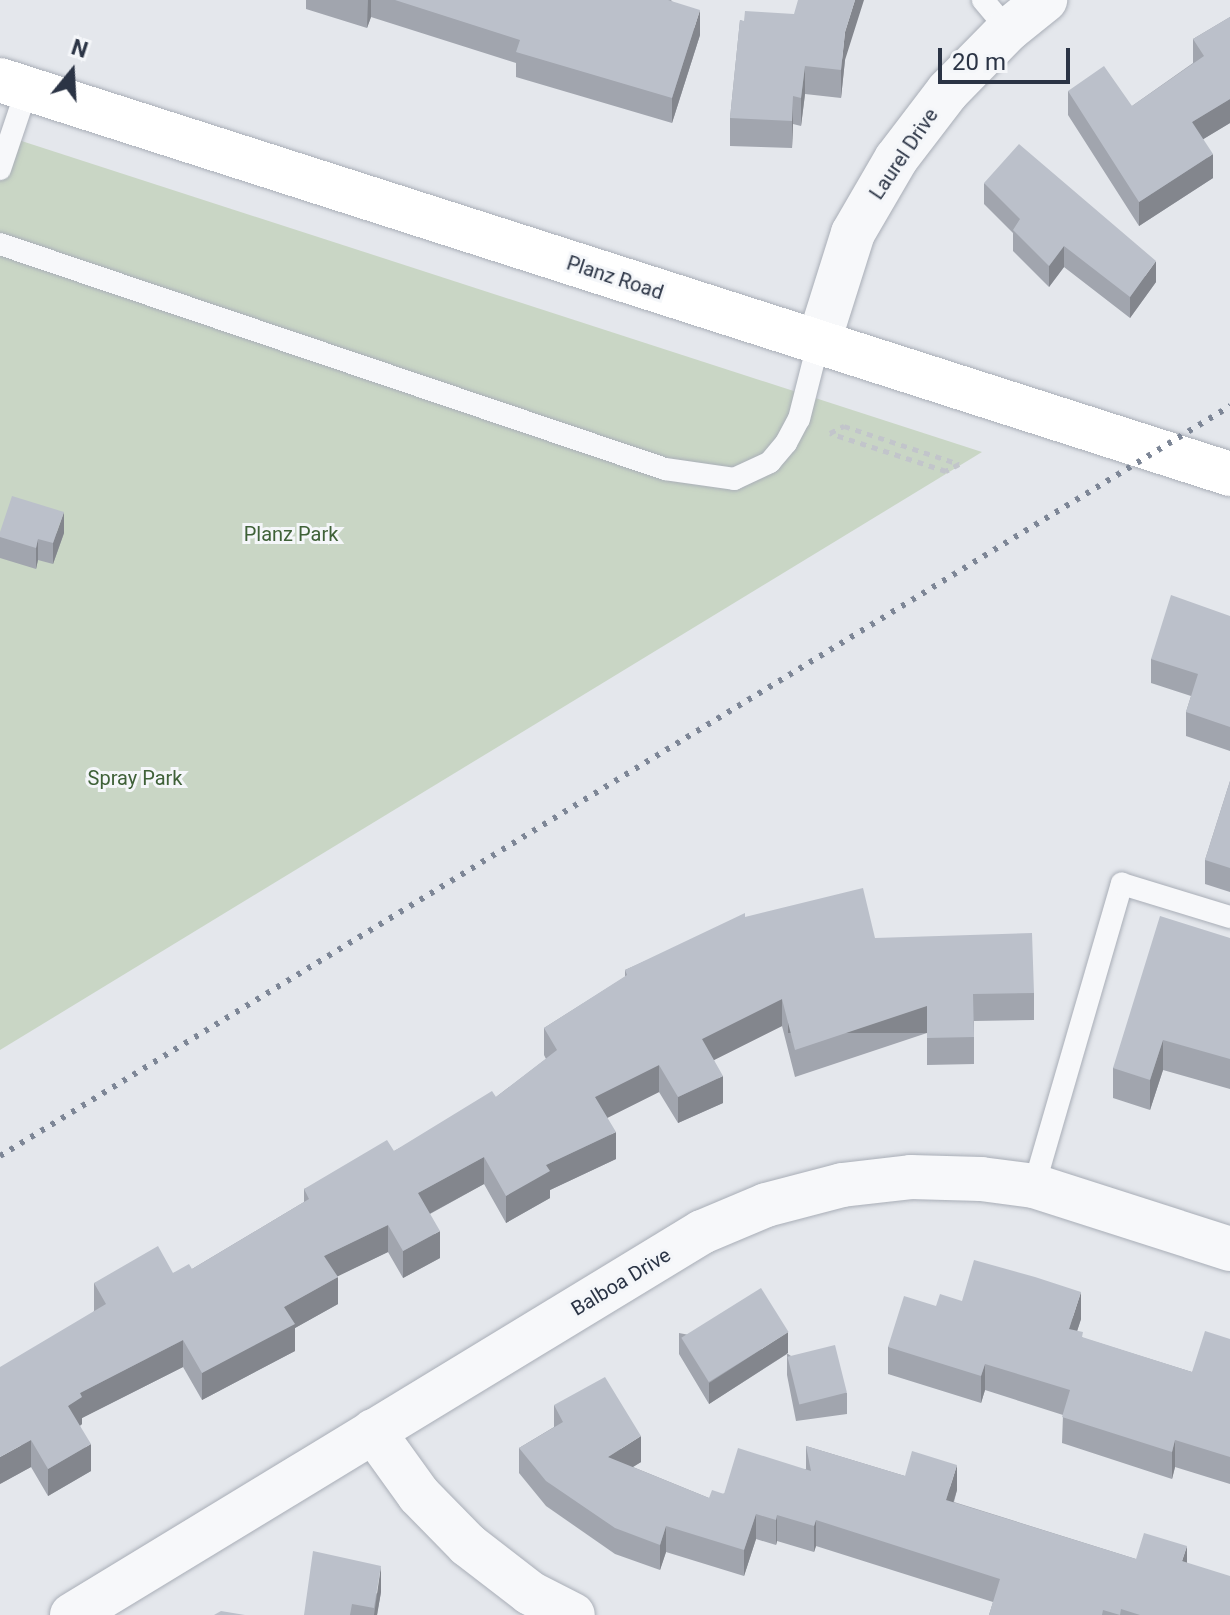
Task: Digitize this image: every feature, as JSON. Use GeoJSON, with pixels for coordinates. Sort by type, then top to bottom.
{"type":"FeatureCollection","features":[{"type":"Feature","properties":{"kind":"street","name":"Laurel Drive"},"geometry":{"type":"LineString","coordinates":[[818,344],[853,233],[896,159],[948,91],[996,15],[1045,0]]}},
{"type":"Feature","properties":{"kind":"street","name":"Planz Road"},"geometry":{"type":"LineString","coordinates":[[13,85],[1230,474]]}},
{"type":"Feature","properties":{"kind":"street","name":"Balboa Drive"},"geometry":{"type":"LineString","coordinates":[[72,1615],[702,1232],[766,1205],[842,1185],[911,1177],[981,1179],[1034,1186],[1230,1249]]}},
{"type":"Feature","properties":{"kind":"street"},"geometry":{"type":"LineString","coordinates":[[373,1431],[419,1495],[468,1545],[530,1593],[573,1615]]}},
{"type":"Feature","properties":{"kind":"lane"},"geometry":{"type":"LineString","coordinates":[[0,169],[13,85]]}},
{"type":"Feature","properties":{"kind":"lane"},"geometry":{"type":"LineString","coordinates":[[0,244],[665,469],[734,479],[770,462],[786,443],[799,419],[818,344]]}},
{"type":"Feature","properties":{"kind":"lane"},"geometry":{"type":"LineString","coordinates":[[1034,1186],[1122,884],[1230,917]]}},
{"type":"Feature","properties":{"kind":"path"},"geometry":{"type":"LineString","coordinates":[[844,426],[959,464],[946,471],[830,433],[844,426]]}},
{"type":"Feature","properties":{"kind":"green space","name":"Planz Park"},"geometry":{"type":"Polygon","coordinates":[[[0,134],[982,452],[0,1050],[0,134]]]}},
{"type":"Feature","properties":{"kind":"building"},"geometry":{"type":"Polygon","coordinates":[[[395,0],[668,0],[700,10],[672,98],[516,52],[520,40],[395,0]]]}},
{"type":"Feature","properties":{"kind":"building"},"geometry":{"type":"Polygon","coordinates":[[[798,0],[855,0],[845,32],[841,70],[805,66],[801,98],[793,96],[792,121],[730,118],[740,20],[744,21],[745,11],[794,14],[798,0]]]}},
{"type":"Feature","properties":{"kind":"building"},"geometry":{"type":"Polygon","coordinates":[[[1230,17],[1230,99],[1192,122],[1213,154],[1139,202],[1068,91],[1104,66],[1132,106],[1204,56],[1193,39],[1230,17]]]}},
{"type":"Feature","properties":{"kind":"building"},"geometry":{"type":"Polygon","coordinates":[[[1019,144],[1156,261],[1130,297],[1064,246],[1049,266],[1013,230],[1020,219],[984,183],[1019,144]]]}},
{"type":"Feature","properties":{"kind":"building"},"geometry":{"type":"Polygon","coordinates":[[[12,496],[64,512],[53,543],[38,539],[36,548],[0,537],[12,496]]]}},
{"type":"Feature","properties":{"kind":"building"},"geometry":{"type":"Polygon","coordinates":[[[1171,595],[1230,616],[1230,727],[1186,712],[1198,674],[1151,659],[1171,595]]]}},
{"type":"Feature","properties":{"kind":"building"},"geometry":{"type":"Polygon","coordinates":[[[1230,781],[1230,868],[1205,860],[1230,781]]]}},
{"type":"Feature","properties":{"kind":"building"},"geometry":{"type":"Polygon","coordinates":[[[863,888],[875,938],[1032,933],[1034,993],[973,994],[974,1037],[927,1038],[927,1006],[795,1050],[782,999],[702,1039],[723,1076],[678,1097],[659,1065],[595,1097],[616,1132],[546,1165],[550,1171],[506,1196],[484,1157],[418,1193],[440,1231],[403,1251],[388,1225],[324,1256],[338,1277],[284,1307],[295,1324],[202,1373],[183,1340],[80,1393],[82,1397],[68,1406],[91,1444],[48,1469],[31,1440],[0,1457],[0,1367],[106,1304],[94,1283],[158,1246],[173,1273],[189,1264],[192,1269],[309,1199],[304,1189],[387,1140],[394,1151],[492,1091],[496,1097],[557,1050],[544,1028],[627,975],[625,970],[745,913],[745,917],[863,888]]]}},
{"type":"Feature","properties":{"kind":"building"},"geometry":{"type":"Polygon","coordinates":[[[1160,916],[1230,938],[1230,1059],[1163,1040],[1150,1080],[1113,1068],[1160,916]]]}},
{"type":"Feature","properties":{"kind":"building"},"geometry":{"type":"Polygon","coordinates":[[[974,1260],[1081,1292],[1069,1329],[1083,1332],[1082,1337],[1192,1372],[1205,1331],[1230,1339],[1230,1457],[1175,1440],[1172,1452],[1062,1417],[1070,1390],[985,1364],[981,1376],[888,1347],[904,1296],[936,1306],[940,1294],[962,1301],[974,1260]]]}},
{"type":"Feature","properties":{"kind":"building"},"geometry":{"type":"Polygon","coordinates":[[[761,1288],[789,1332],[709,1382],[681,1338],[761,1288]]]}},
{"type":"Feature","properties":{"kind":"building"},"geometry":{"type":"Polygon","coordinates":[[[835,1345],[847,1393],[799,1404],[787,1357],[835,1345]]]}},
{"type":"Feature","properties":{"kind":"building"},"geometry":{"type":"Polygon","coordinates":[[[605,1377],[641,1436],[608,1457],[709,1498],[712,1490],[724,1494],[738,1448],[811,1471],[806,1446],[905,1476],[912,1451],[957,1465],[946,1500],[1136,1559],[1144,1533],[1187,1546],[1182,1561],[1230,1576],[1230,1615],[1140,1615],[1121,1609],[1120,1615],[1103,1610],[1102,1615],[989,1615],[1000,1579],[816,1520],[814,1526],[777,1515],[776,1520],[756,1514],[744,1550],[666,1526],[660,1545],[615,1528],[546,1481],[519,1448],[563,1422],[554,1405],[605,1377]]]}},
{"type":"Feature","properties":{"kind":"building"},"geometry":{"type":"Polygon","coordinates":[[[313,1551],[381,1566],[374,1608],[352,1604],[350,1615],[304,1615],[313,1551]]]}},
{"type":"Feature","properties":{"kind":"building"},"geometry":{"type":"Polygon","coordinates":[[[221,1611],[245,1615],[214,1615],[221,1611]]]}},
{"type":"Feature","properties":{"kind":"railway"},"geometry":{"type":"LineString","coordinates":[[0,1156],[1230,406]]}},
{"type":"Feature","properties":{"kind":"park label","name":"Spray Park"},"geometry":{"type":"Point","coordinates":[135,778]}}]}
